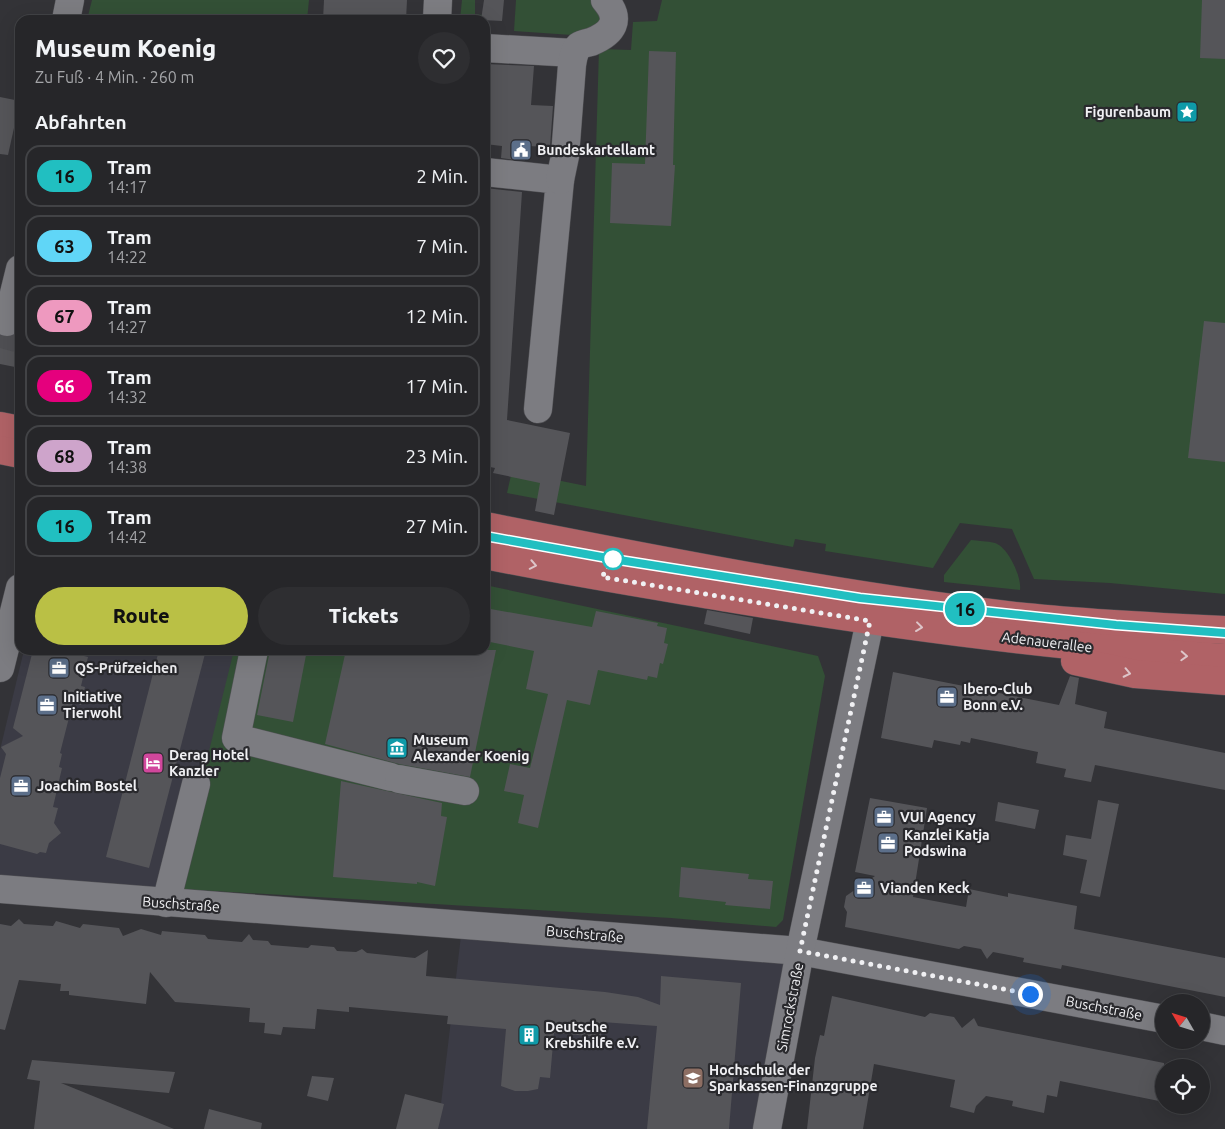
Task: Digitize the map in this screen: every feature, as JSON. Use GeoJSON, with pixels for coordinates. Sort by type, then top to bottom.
{"type":"FeatureCollection","features":[{"type":"Feature","properties":{"kind":"main road"},"geometry":{"type":"LineString","coordinates":[[0,426],[15,429]]}},
{"type":"Feature","properties":{"kind":"main road"},"geometry":{"type":"LineString","coordinates":[[0,450],[15,453]]}},
{"type":"Feature","properties":{"kind":"main road","name":"Adenauerallee"},"geometry":{"type":"LineString","coordinates":[[490,527],[824,589],[1024,617],[1104,624],[1225,630]]}},
{"type":"Feature","properties":{"kind":"main road","name":"Adenauerallee"},"geometry":{"type":"LineString","coordinates":[[490,556],[559,570],[870,621],[1153,654],[1225,658]]}},
{"type":"Feature","properties":{"kind":"main road"},"geometry":{"type":"LineString","coordinates":[[1004,638],[1049,654],[1135,674],[1225,681]]}},
{"type":"Feature","properties":{"kind":"street"},"geometry":{"type":"LineString","coordinates":[[67,15],[70,0]]}},
{"type":"Feature","properties":{"kind":"street"},"geometry":{"type":"LineString","coordinates":[[437,15],[438,0]]}},
{"type":"Feature","properties":{"kind":"street"},"geometry":{"type":"LineString","coordinates":[[538,409],[560,180],[565,156],[572,65],[574,54],[580,45],[605,35],[613,26],[612,9],[605,0]]}},
{"type":"Feature","properties":{"kind":"street"},"geometry":{"type":"LineString","coordinates":[[490,48],[574,54]]}},
{"type":"Feature","properties":{"kind":"street"},"geometry":{"type":"LineString","coordinates":[[490,173],[560,180]]}},
{"type":"Feature","properties":{"kind":"street"},"geometry":{"type":"LineString","coordinates":[[7,322],[15,289]]}},
{"type":"Feature","properties":{"kind":"street"},"geometry":{"type":"LineString","coordinates":[[0,668],[15,608]]}},
{"type":"Feature","properties":{"kind":"street","name":"Simrockstraße"},"geometry":{"type":"LineString","coordinates":[[767,1129],[800,951],[870,621]]}},
{"type":"Feature","properties":{"kind":"street"},"geometry":{"type":"LineString","coordinates":[[253,655],[236,738],[395,778],[465,791]]}},
{"type":"Feature","properties":{"kind":"street"},"geometry":{"type":"LineString","coordinates":[[166,903],[196,784]]}},
{"type":"Feature","properties":{"kind":"street","name":"Buschstraße"},"geometry":{"type":"LineString","coordinates":[[0,890],[800,951],[1155,1017]]}},
{"type":"Feature","properties":{"kind":"street"},"geometry":{"type":"LineString","coordinates":[[1210,1028],[1225,1031]]}},
{"type":"Feature","properties":{"kind":"shaded area"},"geometry":{"type":"Polygon","coordinates":[[[23,655],[235,655],[180,889],[0,877],[0,750],[23,655]]]}},
{"type":"Feature","properties":{"kind":"shaded area"},"geometry":{"type":"Polygon","coordinates":[[[463,919],[793,937],[754,1129],[438,1129],[463,919]]]}},
{"type":"Feature","properties":{"kind":"green space"},"geometry":{"type":"Polygon","coordinates":[[[92,0],[309,0],[308,15],[88,15],[92,0]]]}},
{"type":"Feature","properties":{"kind":"green space"},"geometry":{"type":"Polygon","coordinates":[[[462,0],[475,0],[475,14],[482,15],[460,15],[462,0]]]}},
{"type":"Feature","properties":{"kind":"green space"},"geometry":{"type":"Polygon","coordinates":[[[516,0],[595,0],[603,15],[598,26],[572,35],[514,31],[516,0]]]}},
{"type":"Feature","properties":{"kind":"green space"},"geometry":{"type":"Polygon","coordinates":[[[662,0],[1225,0],[1225,594],[1110,583],[1034,579],[1012,529],[960,523],[933,568],[825,551],[826,544],[795,539],[793,547],[507,493],[512,471],[586,486],[599,49],[631,50],[633,22],[657,21],[662,0]]]}},
{"type":"Feature","properties":{"kind":"green space"},"geometry":{"type":"Polygon","coordinates":[[[971,540],[995,543],[1005,550],[1019,578],[1020,590],[944,582],[944,575],[971,540]]]}},
{"type":"Feature","properties":{"kind":"green space"},"geometry":{"type":"Polygon","coordinates":[[[490,586],[818,656],[825,676],[783,920],[776,927],[671,918],[180,889],[210,747],[233,655],[490,655],[490,586]]]}},
{"type":"Feature","properties":{"kind":"building"},"geometry":{"type":"Polygon","coordinates":[[[324,0],[407,0],[406,15],[323,15],[324,0]]]}},
{"type":"Feature","properties":{"kind":"building"},"geometry":{"type":"Polygon","coordinates":[[[484,0],[504,0],[502,21],[490,20],[490,15],[482,15],[484,0]]]}},
{"type":"Feature","properties":{"kind":"building"},"geometry":{"type":"Polygon","coordinates":[[[1202,0],[1225,0],[1225,59],[1200,58],[1202,0]]]}},
{"type":"Feature","properties":{"kind":"building"},"geometry":{"type":"Polygon","coordinates":[[[649,51],[676,52],[673,165],[675,165],[671,226],[610,223],[612,163],[645,164],[649,51]]]}},
{"type":"Feature","properties":{"kind":"building"},"geometry":{"type":"Polygon","coordinates":[[[490,64],[534,66],[531,105],[553,106],[550,147],[527,146],[525,161],[501,158],[502,146],[490,145],[490,64]]]}},
{"type":"Feature","properties":{"kind":"building"},"geometry":{"type":"Polygon","coordinates":[[[0,97],[15,100],[15,124],[8,155],[0,154],[0,97]]]}},
{"type":"Feature","properties":{"kind":"building"},"geometry":{"type":"Polygon","coordinates":[[[490,189],[522,192],[507,420],[570,433],[554,515],[535,511],[540,483],[493,473],[495,468],[490,467],[490,189]]]}},
{"type":"Feature","properties":{"kind":"building"},"geometry":{"type":"Polygon","coordinates":[[[1204,321],[1225,323],[1225,462],[1188,458],[1204,321]]]}},
{"type":"Feature","properties":{"kind":"building"},"geometry":{"type":"Polygon","coordinates":[[[15,334],[15,367],[0,364],[0,335],[12,337],[15,334]]]}},
{"type":"Feature","properties":{"kind":"building"},"geometry":{"type":"Polygon","coordinates":[[[490,609],[592,627],[596,611],[658,623],[657,626],[667,628],[664,643],[668,644],[663,664],[660,663],[657,678],[648,676],[647,680],[598,670],[590,705],[567,700],[538,828],[518,823],[524,795],[504,791],[510,764],[530,768],[548,694],[526,689],[534,651],[490,642],[490,609]]]}},
{"type":"Feature","properties":{"kind":"building"},"geometry":{"type":"Polygon","coordinates":[[[707,610],[753,618],[750,634],[704,624],[707,610]]]}},
{"type":"Feature","properties":{"kind":"building"},"geometry":{"type":"Polygon","coordinates":[[[490,650],[496,650],[470,777],[399,764],[325,744],[345,655],[490,655],[490,650]]]}},
{"type":"Feature","properties":{"kind":"building"},"geometry":{"type":"Polygon","coordinates":[[[32,655],[80,655],[88,657],[81,686],[85,687],[81,705],[73,702],[60,753],[62,754],[59,767],[62,768],[53,807],[58,808],[54,823],[61,833],[49,843],[46,853],[40,852],[37,854],[0,844],[0,778],[6,754],[1,747],[23,736],[13,728],[32,655]]]}},
{"type":"Feature","properties":{"kind":"building","name":"Derag Hotel Kanzler"},"geometry":{"type":"Polygon","coordinates":[[[158,655],[205,655],[149,868],[106,857],[158,655]]]}},
{"type":"Feature","properties":{"kind":"building"},"geometry":{"type":"Polygon","coordinates":[[[269,655],[306,655],[293,722],[257,715],[269,655]]]}},
{"type":"Feature","properties":{"kind":"building"},"geometry":{"type":"Polygon","coordinates":[[[893,672],[1059,705],[1070,676],[1079,678],[1075,704],[1107,712],[1104,728],[1225,753],[1225,790],[1095,765],[1091,782],[1064,777],[1066,769],[1036,763],[1038,752],[971,738],[970,743],[961,741],[960,745],[934,740],[932,748],[881,738],[893,672]]]}},
{"type":"Feature","properties":{"kind":"building"},"geometry":{"type":"Polygon","coordinates":[[[341,781],[442,803],[441,816],[447,817],[435,886],[417,882],[417,884],[333,877],[341,781]]]}},
{"type":"Feature","properties":{"kind":"building"},"geometry":{"type":"Polygon","coordinates":[[[870,798],[927,808],[913,897],[966,907],[969,889],[1008,897],[1008,893],[1077,906],[1074,929],[1225,958],[1225,997],[1062,965],[1061,969],[1023,962],[1024,958],[993,952],[987,959],[981,949],[964,946],[959,949],[845,927],[847,912],[844,907],[846,896],[875,876],[855,872],[870,798]]]}},
{"type":"Feature","properties":{"kind":"building"},"geometry":{"type":"Polygon","coordinates":[[[1098,800],[1119,804],[1100,897],[1080,893],[1087,860],[1063,855],[1066,835],[1091,839],[1098,800]]]}},
{"type":"Feature","properties":{"kind":"building"},"geometry":{"type":"Polygon","coordinates":[[[998,802],[1039,810],[1035,829],[995,821],[998,802]]]}},
{"type":"Feature","properties":{"kind":"building"},"geometry":{"type":"Polygon","coordinates":[[[681,867],[749,874],[748,879],[773,881],[770,909],[725,905],[726,902],[679,897],[681,867]]]}},
{"type":"Feature","properties":{"kind":"building"},"geometry":{"type":"Polygon","coordinates":[[[19,919],[24,924],[53,926],[56,921],[80,928],[83,924],[119,928],[123,936],[141,929],[161,935],[162,931],[205,935],[208,939],[242,942],[249,934],[253,940],[268,941],[271,945],[308,948],[311,945],[334,947],[337,951],[356,952],[362,949],[367,953],[415,958],[428,950],[426,976],[605,992],[638,997],[660,1005],[661,976],[741,983],[729,1129],[647,1129],[657,1026],[602,1022],[601,1037],[554,1033],[550,1078],[540,1077],[538,1089],[528,1091],[515,1091],[501,1086],[506,1029],[447,1024],[448,1016],[349,1007],[349,1012],[317,1009],[315,1029],[283,1027],[281,1035],[264,1033],[265,1023],[249,1022],[250,1008],[175,1002],[150,972],[146,1004],[69,995],[69,991],[60,991],[61,984],[19,980],[5,1030],[0,1029],[0,924],[11,926],[19,919]]]}},
{"type":"Feature","properties":{"kind":"building"},"geometry":{"type":"Polygon","coordinates":[[[832,996],[925,1017],[930,1013],[954,1017],[962,1028],[974,1018],[978,1026],[1155,1061],[1155,1100],[1060,1081],[1057,1097],[1047,1095],[1044,1113],[1012,1106],[1013,1101],[986,1096],[976,1106],[974,1113],[950,1107],[955,1080],[874,1064],[863,1129],[807,1129],[815,1058],[820,1035],[824,1036],[832,996]]]}},
{"type":"Feature","properties":{"kind":"building"},"geometry":{"type":"Polygon","coordinates":[[[32,1060],[175,1072],[169,1093],[61,1083],[174,1129],[34,1129],[40,1081],[27,1079],[32,1060]]]}},
{"type":"Feature","properties":{"kind":"building"},"geometry":{"type":"Polygon","coordinates":[[[312,1076],[334,1078],[328,1101],[307,1096],[312,1076]]]}},
{"type":"Feature","properties":{"kind":"building"},"geometry":{"type":"Polygon","coordinates":[[[405,1094],[444,1104],[438,1129],[396,1129],[405,1094]]]}},
{"type":"Feature","properties":{"kind":"building"},"geometry":{"type":"Polygon","coordinates":[[[209,1109],[262,1123],[261,1129],[204,1129],[209,1109]]]}},
{"type":"Feature","properties":{"kind":"tunnel"},"geometry":{"type":"LineString","coordinates":[[0,348],[7,322]]}},
{"type":"Feature","properties":{"kind":"tram line","name":"16"},"geometry":{"type":"LineString","coordinates":[[490,537],[613,559],[860,598],[1116,625],[1225,633]]}},
{"type":"Feature","properties":{"kind":"place","name":"Figurenbaum"},"geometry":{"type":"Point","coordinates":[1187,112]}},
{"type":"Feature","properties":{"kind":"place","name":"Bundeskartellamt"},"geometry":{"type":"Point","coordinates":[521,150]}},
{"type":"Feature","properties":{"kind":"place","name":"QS-Prüfzeichen"},"geometry":{"type":"Point","coordinates":[59,668]}},
{"type":"Feature","properties":{"kind":"place","name":"Ibero-Club Bonn e.V."},"geometry":{"type":"Point","coordinates":[947,697]}},
{"type":"Feature","properties":{"kind":"place","name":"Initiative Tierwohl"},"geometry":{"type":"Point","coordinates":[47,705]}},
{"type":"Feature","properties":{"kind":"place","name":"Museum Alexander Koenig"},"geometry":{"type":"Point","coordinates":[397,748]}},
{"type":"Feature","properties":{"kind":"place","name":"Derag Hotel Kanzler"},"geometry":{"type":"Point","coordinates":[153,763]}},
{"type":"Feature","properties":{"kind":"place","name":"Joachim Bostel"},"geometry":{"type":"Point","coordinates":[21,786]}},
{"type":"Feature","properties":{"kind":"place","name":"VUI Agency"},"geometry":{"type":"Point","coordinates":[884,817]}},
{"type":"Feature","properties":{"kind":"place","name":"Kanzlei Katja Podswina"},"geometry":{"type":"Point","coordinates":[888,843]}},
{"type":"Feature","properties":{"kind":"place","name":"Vianden Keck"},"geometry":{"type":"Point","coordinates":[864,888]}},
{"type":"Feature","properties":{"kind":"place","name":"Deutsche Krebshilfe e.V."},"geometry":{"type":"Point","coordinates":[529,1035]}},
{"type":"Feature","properties":{"kind":"place","name":"Hochschule der Sparkassen-Finanzgruppe"},"geometry":{"type":"Point","coordinates":[693,1078]}},
{"type":"Feature","properties":{"kind":"route"},"geometry":{"type":"LineString","coordinates":[[613,559],[602,577],[870,621],[800,951],[1030,994]]}}]}
